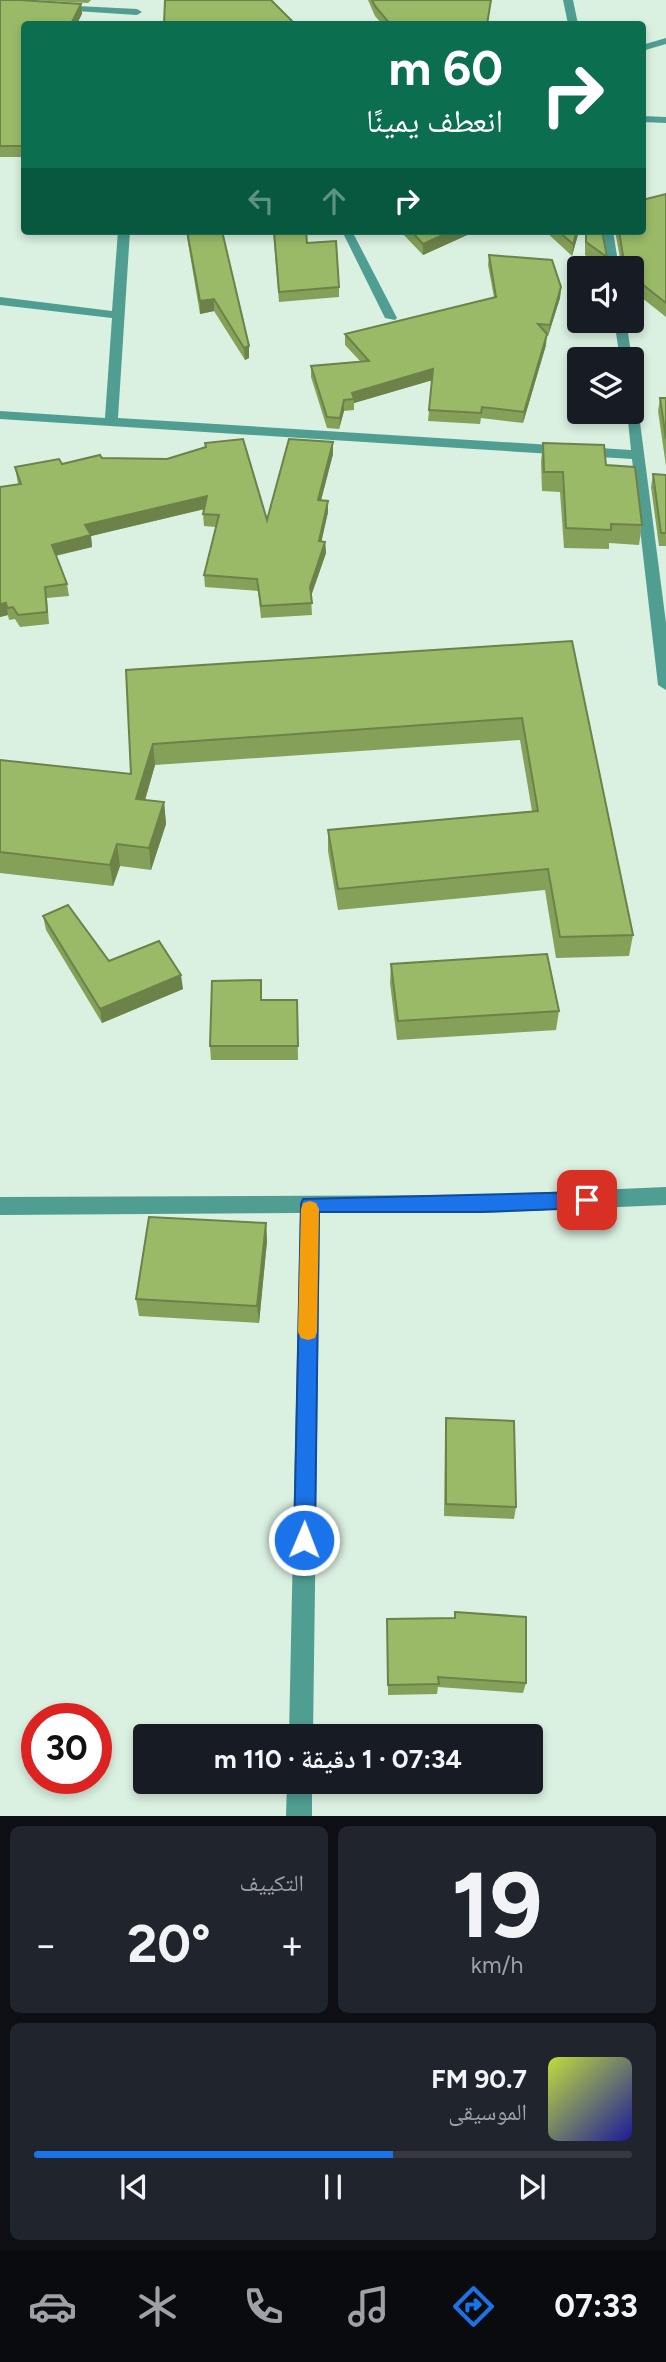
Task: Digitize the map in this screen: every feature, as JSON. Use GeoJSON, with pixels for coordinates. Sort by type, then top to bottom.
{"type":"FeatureCollection","features":[{"type":"Feature","properties":{"kind":"street"},"geometry":{"type":"LineString","coordinates":[[136,21],[138,0]]}},
{"type":"Feature","properties":{"kind":"street"},"geometry":{"type":"LineString","coordinates":[[568,0],[572,21]]}},
{"type":"Feature","properties":{"kind":"street"},"geometry":{"type":"LineString","coordinates":[[55,7],[136,12]]}},
{"type":"Feature","properties":{"kind":"street"},"geometry":{"type":"LineString","coordinates":[[646,47],[666,41]]}},
{"type":"Feature","properties":{"kind":"street"},"geometry":{"type":"LineString","coordinates":[[646,119],[666,120]]}},
{"type":"Feature","properties":{"kind":"street"},"geometry":{"type":"LineString","coordinates":[[111,420],[124,235]]}},
{"type":"Feature","properties":{"kind":"street"},"geometry":{"type":"LineString","coordinates":[[608,235],[610,256]]}},
{"type":"Feature","properties":{"kind":"street"},"geometry":{"type":"LineString","coordinates":[[0,301],[118,315]]}},
{"type":"Feature","properties":{"kind":"street"},"geometry":{"type":"LineString","coordinates":[[0,415],[639,455]]}},
{"type":"Feature","properties":{"kind":"street"},"geometry":{"type":"LineString","coordinates":[[635,424],[666,685]]}},
{"type":"Feature","properties":{"kind":"street"},"geometry":{"type":"LineString","coordinates":[[0,1206],[481,1205],[666,1196]]}},
{"type":"Feature","properties":{"kind":"street"},"geometry":{"type":"LineString","coordinates":[[301,1724],[310,1204]]}},
{"type":"Feature","properties":{"kind":"street"},"geometry":{"type":"LineString","coordinates":[[299,1816],[300,1794]]}},
{"type":"Feature","properties":{"kind":"lane"},"geometry":{"type":"LineString","coordinates":[[349,235],[391,318]]}},
{"type":"Feature","properties":{"kind":"building"},"geometry":{"type":"Polygon","coordinates":[[[0,0],[81,4],[72,21],[21,21],[21,146],[0,146],[0,0]]]}},
{"type":"Feature","properties":{"kind":"building"},"geometry":{"type":"Polygon","coordinates":[[[165,0],[271,0],[292,21],[164,21],[165,0]]]}},
{"type":"Feature","properties":{"kind":"building"},"geometry":{"type":"Polygon","coordinates":[[[372,0],[491,0],[488,21],[388,21],[372,0]]]}},
{"type":"Feature","properties":{"kind":"building"},"geometry":{"type":"Polygon","coordinates":[[[666,194],[666,303],[644,286],[644,256],[622,256],[620,235],[646,235],[646,199],[666,194]]]}},
{"type":"Feature","properties":{"kind":"building"},"geometry":{"type":"Polygon","coordinates":[[[188,235],[223,235],[249,346],[244,348],[214,299],[200,301],[188,235]]]}},
{"type":"Feature","properties":{"kind":"building"},"geometry":{"type":"Polygon","coordinates":[[[274,235],[306,235],[307,243],[336,241],[339,287],[279,292],[274,235]]]}},
{"type":"Feature","properties":{"kind":"building"},"geometry":{"type":"Polygon","coordinates":[[[415,235],[443,235],[423,244],[415,235]]]}},
{"type":"Feature","properties":{"kind":"building"},"geometry":{"type":"Polygon","coordinates":[[[563,235],[576,235],[573,244],[563,235]]]}},
{"type":"Feature","properties":{"kind":"building"},"geometry":{"type":"Polygon","coordinates":[[[586,235],[603,235],[606,256],[586,242],[586,235]]]}},
{"type":"Feature","properties":{"kind":"building"},"geometry":{"type":"Polygon","coordinates":[[[489,255],[552,260],[561,287],[550,325],[538,324],[547,334],[524,412],[482,407],[481,413],[429,410],[433,369],[352,393],[354,399],[344,400],[340,418],[327,417],[311,366],[369,361],[345,334],[496,297],[489,255]]]}},
{"type":"Feature","properties":{"kind":"building"},"geometry":{"type":"Polygon","coordinates":[[[660,398],[666,398],[666,439],[660,398]]]}},
{"type":"Feature","properties":{"kind":"building"},"geometry":{"type":"Polygon","coordinates":[[[243,439],[267,520],[289,439],[333,442],[318,500],[328,501],[319,541],[325,542],[310,587],[312,603],[261,606],[257,579],[204,575],[219,515],[203,514],[207,496],[85,525],[91,535],[52,545],[67,584],[45,587],[47,612],[18,615],[13,607],[7,608],[6,603],[0,604],[0,487],[21,484],[15,467],[59,459],[62,464],[100,455],[102,458],[167,459],[206,447],[205,443],[243,439]]]}},
{"type":"Feature","properties":{"kind":"building"},"geometry":{"type":"Polygon","coordinates":[[[543,443],[604,445],[606,465],[635,467],[642,525],[611,524],[611,530],[566,528],[563,472],[544,472],[543,443]]]}},
{"type":"Feature","properties":{"kind":"building"},"geometry":{"type":"Polygon","coordinates":[[[653,474],[666,475],[666,533],[661,533],[653,474]]]}},
{"type":"Feature","properties":{"kind":"building"},"geometry":{"type":"Polygon","coordinates":[[[572,641],[633,935],[560,937],[548,869],[338,889],[328,830],[538,811],[522,718],[153,744],[136,799],[164,802],[149,848],[117,844],[110,865],[0,852],[0,760],[131,774],[126,670],[572,641]]]}},
{"type":"Feature","properties":{"kind":"building"},"geometry":{"type":"Polygon","coordinates":[[[68,905],[109,961],[159,941],[181,975],[100,1009],[43,916],[68,905]]]}},
{"type":"Feature","properties":{"kind":"building"},"geometry":{"type":"Polygon","coordinates":[[[547,954],[559,1011],[398,1021],[391,964],[547,954]]]}},
{"type":"Feature","properties":{"kind":"building"},"geometry":{"type":"Polygon","coordinates":[[[261,980],[261,1000],[297,1000],[298,1046],[210,1046],[212,981],[261,980]]]}},
{"type":"Feature","properties":{"kind":"building"},"geometry":{"type":"Polygon","coordinates":[[[149,1217],[266,1223],[257,1306],[136,1299],[149,1217]]]}},
{"type":"Feature","properties":{"kind":"building"},"geometry":{"type":"Polygon","coordinates":[[[446,1418],[514,1421],[516,1507],[446,1504],[446,1418]]]}},
{"type":"Feature","properties":{"kind":"building"},"geometry":{"type":"Polygon","coordinates":[[[455,1612],[526,1617],[526,1683],[438,1677],[439,1684],[388,1685],[387,1619],[455,1618],[455,1612]]]}},
{"type":"Feature","properties":{"kind":"slow traffic"},"geometry":{"type":"LineString","coordinates":[[308,1332],[310,1209]]}},
{"type":"Feature","properties":{"kind":"route"},"geometry":{"type":"LineString","coordinates":[[304,1540],[310,1204],[481,1205],[587,1200]]}}]}
